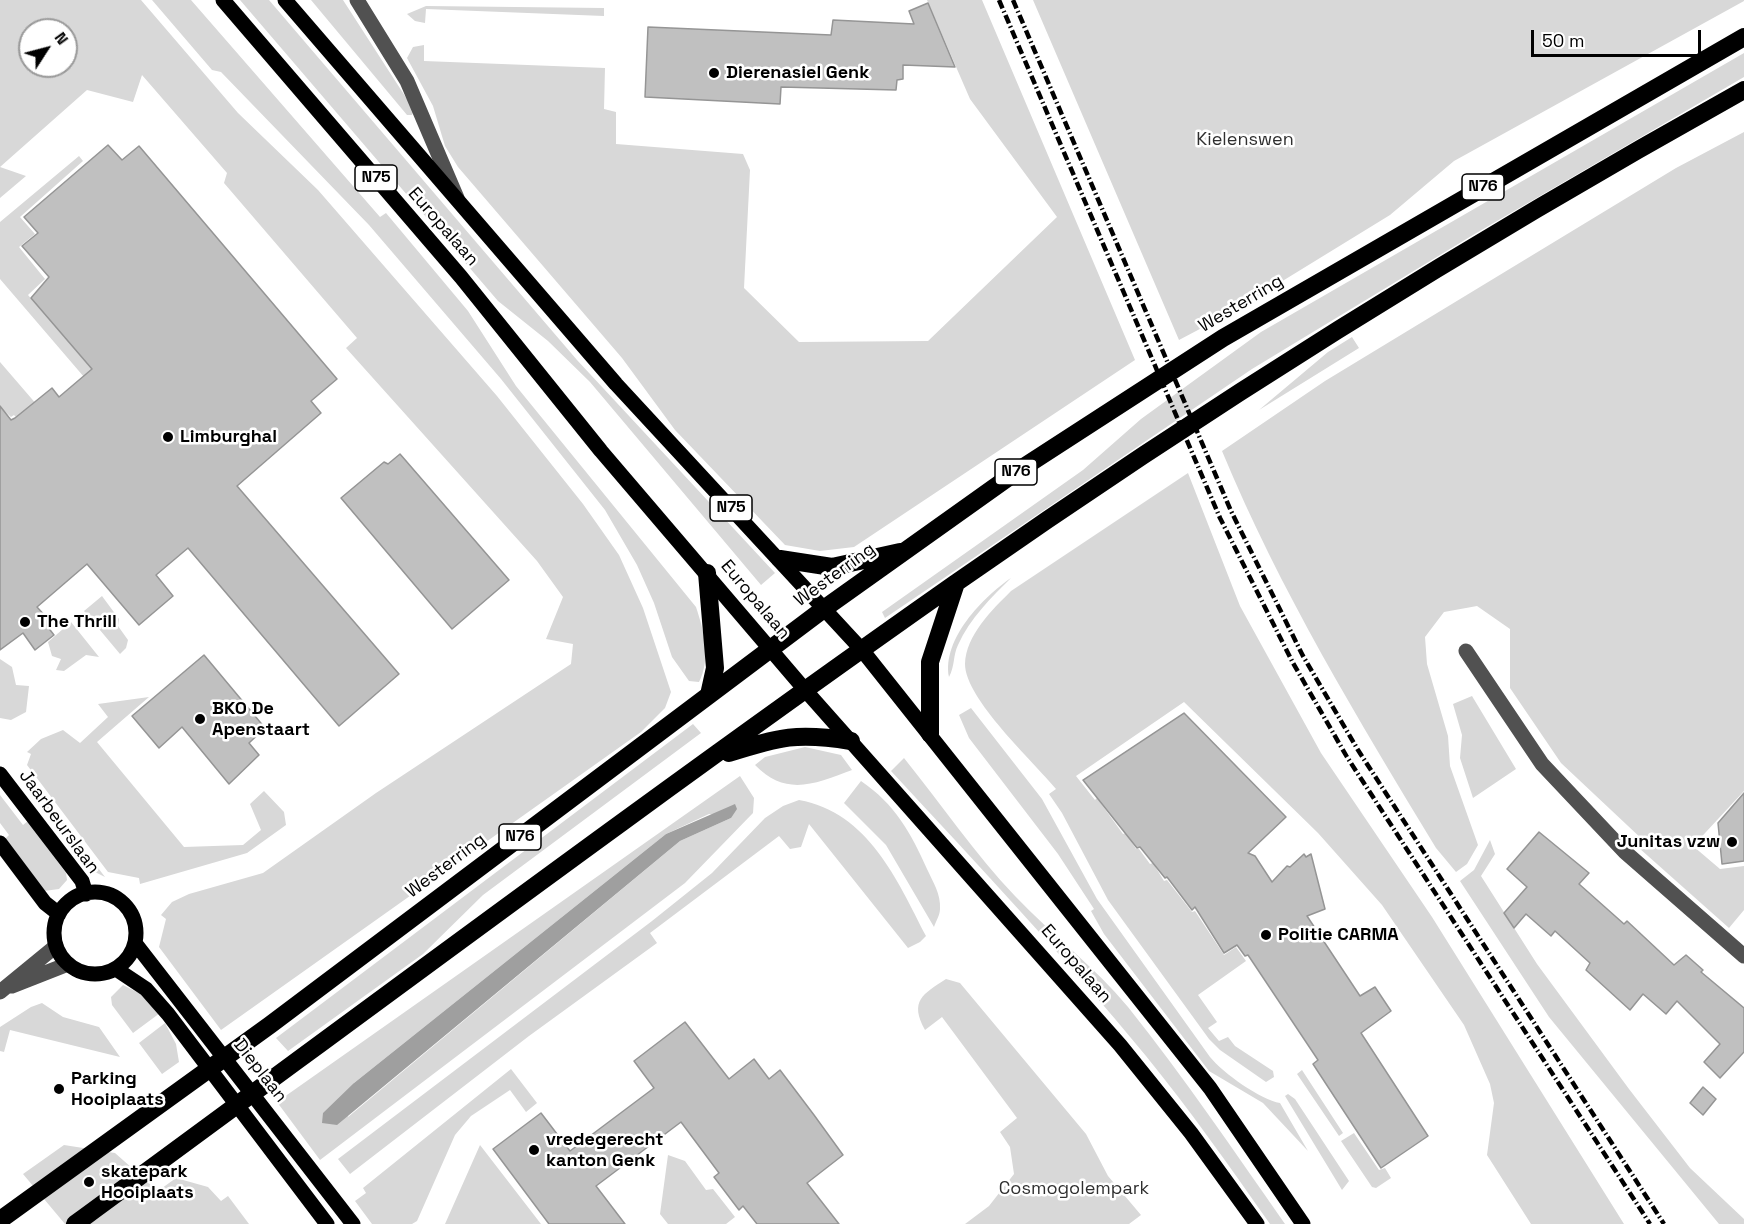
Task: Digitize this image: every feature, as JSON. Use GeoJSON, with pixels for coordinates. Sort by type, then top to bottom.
{"type":"FeatureCollection","features":[{"type":"Feature","properties":{"kind":"highway","name":"Westerring"},"geometry":{"type":"LineString","coordinates":[[0,1220],[270,1024],[769,649],[1016,472],[1224,338],[1744,37]]}},
{"type":"Feature","properties":{"kind":"highway","name":"N76"},"geometry":{"type":"LineString","coordinates":[[75,1224],[956,583],[1288,363],[1427,276],[1744,90]]}},
{"type":"Feature","properties":{"kind":"highway"},"geometry":{"type":"LineString","coordinates":[[780,560],[832,567],[853,564],[875,555],[902,552]]}},
{"type":"Feature","properties":{"kind":"highway"},"geometry":{"type":"LineString","coordinates":[[708,573],[715,668],[709,694]]}},
{"type":"Feature","properties":{"kind":"highway"},"geometry":{"type":"LineString","coordinates":[[930,734],[930,662],[956,583]]}},
{"type":"Feature","properties":{"kind":"highway"},"geometry":{"type":"LineString","coordinates":[[713,758],[789,736],[812,735],[851,741]]}},
{"type":"Feature","properties":{"kind":"main road","name":"Europalaan"},"geometry":{"type":"LineString","coordinates":[[223,0],[461,277],[601,451],[708,573],[769,649],[1120,1045],[1191,1133],[1257,1224]]}},
{"type":"Feature","properties":{"kind":"main road","name":"Europalaan"},"geometry":{"type":"LineString","coordinates":[[285,0],[616,384],[862,650],[1210,1088],[1303,1224]]}},
{"type":"Feature","properties":{"kind":"main road","name":"Jaarbeurslaan"},"geometry":{"type":"LineString","coordinates":[[0,774],[82,881],[86,894]]}},
{"type":"Feature","properties":{"kind":"main road"},"geometry":{"type":"LineString","coordinates":[[0,843],[45,903],[59,914]]}},
{"type":"Feature","properties":{"kind":"main road"},"geometry":{"type":"LineString","coordinates":[[86,894],[66,905],[59,914],[55,928],[56,946],[68,964],[91,974],[116,969],[131,953],[135,943]]}},
{"type":"Feature","properties":{"kind":"main road","name":"Dieplaan"},"geometry":{"type":"LineString","coordinates":[[86,894],[110,895],[124,905],[134,920],[135,943],[353,1224]]}},
{"type":"Feature","properties":{"kind":"main road"},"geometry":{"type":"LineString","coordinates":[[116,969],[146,989],[168,1014],[327,1224]]}},
{"type":"Feature","properties":{"kind":"street","name":"Europalaan"},"geometry":{"type":"LineString","coordinates":[[357,0],[407,81],[459,204]]}},
{"type":"Feature","properties":{"kind":"street"},"geometry":{"type":"LineString","coordinates":[[1466,651],[1542,764],[1624,852],[1744,956]]}},
{"type":"Feature","properties":{"kind":"street"},"geometry":{"type":"LineString","coordinates":[[3,990],[56,946]]}},
{"type":"Feature","properties":{"kind":"street"},"geometry":{"type":"LineString","coordinates":[[3,990],[68,964]]}},
{"type":"Feature","properties":{"kind":"green space"},"geometry":{"type":"Polygon","coordinates":[[[0,0],[141,0],[238,113],[318,190],[497,396],[583,504],[619,555],[643,608],[671,692],[665,708],[641,732],[221,1030],[159,947],[166,919],[161,915],[172,902],[189,894],[263,873],[376,793],[571,664],[573,644],[546,639],[563,597],[537,561],[346,348],[357,338],[224,183],[227,173],[142,75],[133,102],[87,90],[0,167],[0,0]]]}},
{"type":"Feature","properties":{"kind":"green space"},"geometry":{"type":"Polygon","coordinates":[[[152,0],[191,0],[380,217],[386,213],[468,311],[516,386],[696,607],[705,645],[705,664],[699,682],[689,681],[672,657],[654,603],[637,565],[605,510],[501,379],[369,225],[221,72],[212,70],[152,0]]]}},
{"type":"Feature","properties":{"kind":"green space"},"geometry":{"type":"Polygon","coordinates":[[[240,0],[269,0],[577,360],[775,573],[761,585],[590,382],[548,341],[498,301],[240,0]]]}},
{"type":"Feature","properties":{"kind":"green space"},"geometry":{"type":"Polygon","coordinates":[[[311,0],[343,0],[414,110],[412,115],[407,115],[311,0]]]}},
{"type":"Feature","properties":{"kind":"green space"},"geometry":{"type":"Polygon","coordinates":[[[927,0],[982,0],[1135,360],[854,547],[820,551],[785,545],[675,430],[622,358],[458,167],[445,146],[433,106],[407,58],[413,47],[424,45],[424,61],[605,68],[604,109],[616,112],[616,144],[743,154],[750,170],[744,288],[799,342],[928,341],[1057,217],[970,99],[927,0]]]}},
{"type":"Feature","properties":{"kind":"green space","name":"Kielenswen"},"geometry":{"type":"Polygon","coordinates":[[[1033,0],[1744,1],[1454,161],[1390,215],[1232,312],[1179,340],[1033,0]]]}},
{"type":"Feature","properties":{"kind":"green space"},"geometry":{"type":"Polygon","coordinates":[[[426,6],[604,8],[604,16],[426,9],[425,23],[415,21],[407,14],[426,6]]]}},
{"type":"Feature","properties":{"kind":"green space"},"geometry":{"type":"Polygon","coordinates":[[[1744,53],[1744,77],[1473,235],[1252,369],[885,618],[882,612],[1083,470],[1141,419],[1261,332],[1744,53]]]}},
{"type":"Feature","properties":{"kind":"green space"},"geometry":{"type":"Polygon","coordinates":[[[1744,132],[1744,791],[1693,846],[1720,869],[1744,866],[1744,910],[1729,928],[1639,848],[1644,841],[1561,763],[1510,688],[1510,629],[1477,606],[1444,612],[1425,637],[1427,664],[1448,736],[1450,766],[1478,845],[1467,864],[1456,872],[1436,848],[1322,654],[1269,554],[1222,451],[1325,381],[1676,168],[1744,132]]]}},
{"type":"Feature","properties":{"kind":"green space"},"geometry":{"type":"Polygon","coordinates":[[[79,156],[83,161],[20,217],[35,234],[19,247],[45,279],[28,295],[99,377],[90,384],[0,279],[0,222],[79,156]]]}},
{"type":"Feature","properties":{"kind":"green space"},"geometry":{"type":"Polygon","coordinates":[[[0,167],[26,176],[0,198],[0,167]]]}},
{"type":"Feature","properties":{"kind":"green space"},"geometry":{"type":"Polygon","coordinates":[[[1352,337],[1359,348],[1259,410],[1328,352],[1352,337]]]}},
{"type":"Feature","properties":{"kind":"green space"},"geometry":{"type":"Polygon","coordinates":[[[0,362],[50,420],[25,428],[14,415],[11,417],[0,407],[0,362]]]}},
{"type":"Feature","properties":{"kind":"green space"},"geometry":{"type":"Polygon","coordinates":[[[1188,473],[1240,606],[1321,753],[1432,917],[1624,1224],[1531,1224],[1487,1155],[1494,1103],[1490,1084],[1464,1025],[1382,905],[1318,833],[1184,702],[1076,776],[1095,800],[1097,798],[1123,834],[1126,833],[1136,849],[1139,849],[1150,864],[1153,863],[1164,881],[1167,880],[1192,912],[1195,911],[1224,955],[1236,947],[1246,961],[1198,995],[1217,1022],[1208,1028],[1219,1041],[1228,1037],[1235,1046],[1273,1071],[1274,1077],[1266,1082],[1220,1050],[1209,1039],[1108,900],[1062,813],[1049,794],[1056,789],[1002,730],[976,694],[968,678],[965,664],[966,653],[975,633],[996,606],[1011,591],[1188,473]]]}},
{"type":"Feature","properties":{"kind":"green space"},"geometry":{"type":"Polygon","coordinates":[[[1011,578],[982,609],[963,635],[956,649],[949,677],[952,648],[958,634],[977,608],[1011,578]]]}},
{"type":"Feature","properties":{"kind":"green space"},"geometry":{"type":"Polygon","coordinates":[[[102,596],[119,619],[118,626],[128,640],[126,648],[120,654],[84,611],[102,596]]]}},
{"type":"Feature","properties":{"kind":"green space"},"geometry":{"type":"Polygon","coordinates":[[[71,622],[99,657],[86,655],[64,671],[56,670],[61,659],[52,656],[48,642],[71,622]]]}},
{"type":"Feature","properties":{"kind":"green space"},"geometry":{"type":"Polygon","coordinates":[[[0,659],[12,667],[16,685],[29,686],[26,712],[11,720],[0,718],[0,659]]]}},
{"type":"Feature","properties":{"kind":"green space"},"geometry":{"type":"Polygon","coordinates":[[[1472,696],[1516,769],[1473,798],[1460,758],[1462,735],[1453,704],[1472,696]]]}},
{"type":"Feature","properties":{"kind":"green space"},"geometry":{"type":"Polygon","coordinates":[[[149,697],[97,742],[184,847],[243,845],[261,830],[250,804],[264,791],[284,812],[286,825],[247,853],[140,884],[139,878],[108,872],[27,765],[31,754],[27,752],[41,739],[63,730],[80,743],[108,717],[98,704],[149,697]]]}},
{"type":"Feature","properties":{"kind":"green space"},"geometry":{"type":"Polygon","coordinates":[[[971,708],[1042,799],[1097,899],[1210,1057],[1243,1085],[1263,1097],[1280,1103],[1308,1151],[1263,1103],[1209,1071],[1104,934],[1091,911],[1094,909],[1058,854],[969,738],[959,715],[971,708]]]}},
{"type":"Feature","properties":{"kind":"green space"},"geometry":{"type":"Polygon","coordinates":[[[693,724],[701,733],[483,895],[423,954],[288,1051],[276,1038],[693,724]]]}},
{"type":"Feature","properties":{"kind":"green space"},"geometry":{"type":"Polygon","coordinates":[[[805,747],[841,755],[852,770],[826,780],[801,785],[778,781],[755,765],[765,757],[805,747]]]}},
{"type":"Feature","properties":{"kind":"green space"},"geometry":{"type":"Polygon","coordinates":[[[904,758],[1000,880],[1128,1007],[1189,1087],[1285,1224],[1270,1224],[1225,1160],[1146,1056],[1021,912],[891,771],[904,758]]]}},
{"type":"Feature","properties":{"kind":"green space"},"geometry":{"type":"Polygon","coordinates":[[[740,776],[754,798],[753,813],[685,883],[320,1160],[277,1102],[740,776]],[[709,814],[666,834],[354,1083],[348,1117],[680,841],[731,818],[709,814]]]}},
{"type":"Feature","properties":{"kind":"green space"},"geometry":{"type":"Polygon","coordinates":[[[861,781],[893,809],[915,843],[939,898],[940,911],[934,927],[886,845],[844,803],[861,781]]]}},
{"type":"Feature","properties":{"kind":"green space"},"geometry":{"type":"Polygon","coordinates":[[[0,795],[23,825],[28,821],[66,873],[67,880],[59,889],[44,891],[4,840],[9,835],[0,823],[0,795]]]}},
{"type":"Feature","properties":{"kind":"green space"},"geometry":{"type":"Polygon","coordinates":[[[799,800],[823,807],[844,819],[878,852],[904,893],[926,936],[920,942],[908,948],[809,824],[801,847],[790,849],[779,836],[650,933],[657,943],[529,1036],[350,1174],[338,1159],[652,921],[712,873],[765,818],[783,806],[799,800]]]}},
{"type":"Feature","properties":{"kind":"green space"},"geometry":{"type":"Polygon","coordinates":[[[50,805],[105,877],[91,870],[45,809],[50,805]]]}},
{"type":"Feature","properties":{"kind":"green space"},"geometry":{"type":"Polygon","coordinates":[[[1490,840],[1495,854],[1481,876],[1537,964],[1690,1168],[1744,1219],[1744,1224],[1719,1224],[1549,1017],[1460,881],[1474,870],[1490,840]]]}},
{"type":"Feature","properties":{"kind":"green space","name":"Cosmogolempark"},"geometry":{"type":"Polygon","coordinates":[[[946,979],[960,983],[1086,1134],[1108,1176],[1141,1215],[1129,1224],[965,1224],[989,1206],[1014,1174],[1010,1147],[1000,1132],[1017,1118],[942,1017],[925,1030],[918,1012],[921,999],[946,979]]]}},
{"type":"Feature","properties":{"kind":"green space"},"geometry":{"type":"Polygon","coordinates":[[[123,985],[143,995],[160,1013],[133,1033],[112,1005],[111,997],[123,985]]]}},
{"type":"Feature","properties":{"kind":"green space"},"geometry":{"type":"Polygon","coordinates":[[[42,1003],[63,1017],[99,1027],[120,1057],[10,1030],[4,1052],[0,1051],[0,1027],[31,1007],[42,1003]]]}},
{"type":"Feature","properties":{"kind":"green space"},"geometry":{"type":"Polygon","coordinates":[[[165,1023],[176,1044],[179,1062],[162,1074],[139,1043],[165,1023]]]}},
{"type":"Feature","properties":{"kind":"green space"},"geometry":{"type":"Polygon","coordinates":[[[511,1069],[537,1103],[526,1112],[510,1090],[471,1116],[455,1135],[417,1221],[412,1224],[372,1224],[355,1201],[366,1193],[363,1188],[511,1069]]]}},
{"type":"Feature","properties":{"kind":"green space"},"geometry":{"type":"Polygon","coordinates":[[[1302,1070],[1343,1133],[1339,1136],[1297,1074],[1302,1070]]]}},
{"type":"Feature","properties":{"kind":"green space"},"geometry":{"type":"Polygon","coordinates":[[[1288,1094],[1295,1099],[1349,1181],[1342,1190],[1285,1096],[1288,1094]]]}},
{"type":"Feature","properties":{"kind":"green space"},"geometry":{"type":"Polygon","coordinates":[[[1354,1133],[1379,1170],[1385,1168],[1391,1178],[1376,1188],[1372,1187],[1341,1141],[1354,1133]]]}},
{"type":"Feature","properties":{"kind":"green space","name":"skatepark Hooiplaats"},"geometry":{"type":"Polygon","coordinates":[[[64,1145],[115,1153],[158,1191],[176,1178],[208,1187],[221,1201],[228,1196],[249,1224],[65,1224],[23,1174],[64,1145]]]}},
{"type":"Feature","properties":{"kind":"green space"},"geometry":{"type":"Polygon","coordinates":[[[480,1145],[541,1224],[445,1224],[480,1145]]]}},
{"type":"Feature","properties":{"kind":"green space"},"geometry":{"type":"Polygon","coordinates":[[[668,1155],[685,1161],[706,1190],[713,1189],[735,1217],[726,1224],[668,1224],[660,1214],[668,1155]]]}},
{"type":"Feature","properties":{"kind":"shaded area"},"geometry":{"type":"Polygon","coordinates":[[[735,804],[737,809],[731,818],[680,841],[337,1125],[322,1123],[323,1113],[354,1083],[666,834],[735,804]]]}},
{"type":"Feature","properties":{"kind":"building","name":"Dierenasiel Genk"},"geometry":{"type":"Polygon","coordinates":[[[928,3],[955,67],[903,65],[903,79],[897,80],[896,90],[781,87],[780,104],[645,97],[648,27],[831,35],[833,20],[914,24],[909,11],[928,3]]]}},
{"type":"Feature","properties":{"kind":"building","name":"Limburghal"},"geometry":{"type":"Polygon","coordinates":[[[108,145],[122,160],[139,146],[337,379],[311,401],[321,413],[237,486],[399,674],[339,726],[188,548],[156,575],[173,596],[139,625],[87,564],[37,607],[48,619],[47,626],[54,635],[35,650],[23,633],[0,650],[0,406],[11,420],[52,388],[59,397],[92,369],[31,298],[49,277],[22,246],[38,233],[24,217],[108,145]]]}},
{"type":"Feature","properties":{"kind":"building"},"geometry":{"type":"Polygon","coordinates":[[[400,454],[509,580],[452,629],[341,498],[384,462],[388,464],[400,454]]]}},
{"type":"Feature","properties":{"kind":"building"},"geometry":{"type":"Polygon","coordinates":[[[204,655],[265,728],[249,743],[259,755],[229,784],[182,727],[159,748],[132,716],[204,655]]]}},
{"type":"Feature","properties":{"kind":"building","name":"Politie CARMA"},"geometry":{"type":"Polygon","coordinates":[[[1184,713],[1286,817],[1248,853],[1255,856],[1272,882],[1287,866],[1290,867],[1304,854],[1306,857],[1311,854],[1325,909],[1307,916],[1360,996],[1375,987],[1391,1011],[1361,1033],[1428,1136],[1381,1168],[1313,1064],[1318,1060],[1248,955],[1245,956],[1237,945],[1224,953],[1195,907],[1192,910],[1167,877],[1165,878],[1140,847],[1137,848],[1083,780],[1184,713]]]}},
{"type":"Feature","properties":{"kind":"building","name":"Junitas vzw"},"geometry":{"type":"Polygon","coordinates":[[[1744,793],[1744,861],[1722,864],[1718,823],[1744,793]]]}},
{"type":"Feature","properties":{"kind":"building"},"geometry":{"type":"Polygon","coordinates":[[[1539,832],[1589,873],[1579,884],[1624,924],[1627,921],[1674,965],[1686,955],[1703,970],[1701,972],[1744,1008],[1744,1052],[1720,1078],[1704,1062],[1720,1044],[1677,1001],[1666,1014],[1643,994],[1630,1010],[1586,970],[1590,963],[1555,931],[1551,936],[1526,914],[1514,928],[1504,913],[1527,887],[1507,869],[1539,832]]]}},
{"type":"Feature","properties":{"kind":"building"},"geometry":{"type":"Polygon","coordinates":[[[685,1022],[729,1079],[754,1059],[769,1079],[780,1070],[843,1155],[807,1183],[839,1224],[757,1224],[743,1206],[739,1210],[714,1177],[719,1173],[681,1122],[596,1186],[625,1224],[549,1224],[493,1149],[541,1113],[570,1151],[654,1088],[634,1061],[685,1022]]]}},
{"type":"Feature","properties":{"kind":"building"},"geometry":{"type":"Polygon","coordinates":[[[1703,1087],[1716,1099],[1703,1115],[1690,1103],[1703,1087]]]}},
{"type":"Feature","properties":{"kind":"railway"},"geometry":{"type":"LineString","coordinates":[[999,0],[1220,518],[1293,663],[1347,757],[1650,1224]]}},
{"type":"Feature","properties":{"kind":"railway"},"geometry":{"type":"LineString","coordinates":[[1013,0],[1231,511],[1303,656],[1358,750],[1664,1224]]}},
{"type":"Feature","properties":{"kind":"place","name":"Dierenasiel Genk"},"geometry":{"type":"Point","coordinates":[714,73]}},
{"type":"Feature","properties":{"kind":"place","name":"Limburghal"},"geometry":{"type":"Point","coordinates":[168,437]}},
{"type":"Feature","properties":{"kind":"place","name":"The Thrill"},"geometry":{"type":"Point","coordinates":[25,622]}},
{"type":"Feature","properties":{"kind":"place","name":"BKO De Apenstaart"},"geometry":{"type":"Point","coordinates":[200,719]}},
{"type":"Feature","properties":{"kind":"place","name":"Junitas vzw"},"geometry":{"type":"Point","coordinates":[1732,842]}},
{"type":"Feature","properties":{"kind":"place","name":"Politie CARMA"},"geometry":{"type":"Point","coordinates":[1266,935]}},
{"type":"Feature","properties":{"kind":"place","name":"Parking Hooiplaats"},"geometry":{"type":"Point","coordinates":[59,1089]}},
{"type":"Feature","properties":{"kind":"place","name":"vredegerecht kanton Genk"},"geometry":{"type":"Point","coordinates":[534,1150]}},
{"type":"Feature","properties":{"kind":"place","name":"skatepark Hooiplaats"},"geometry":{"type":"Point","coordinates":[89,1182]}}]}
